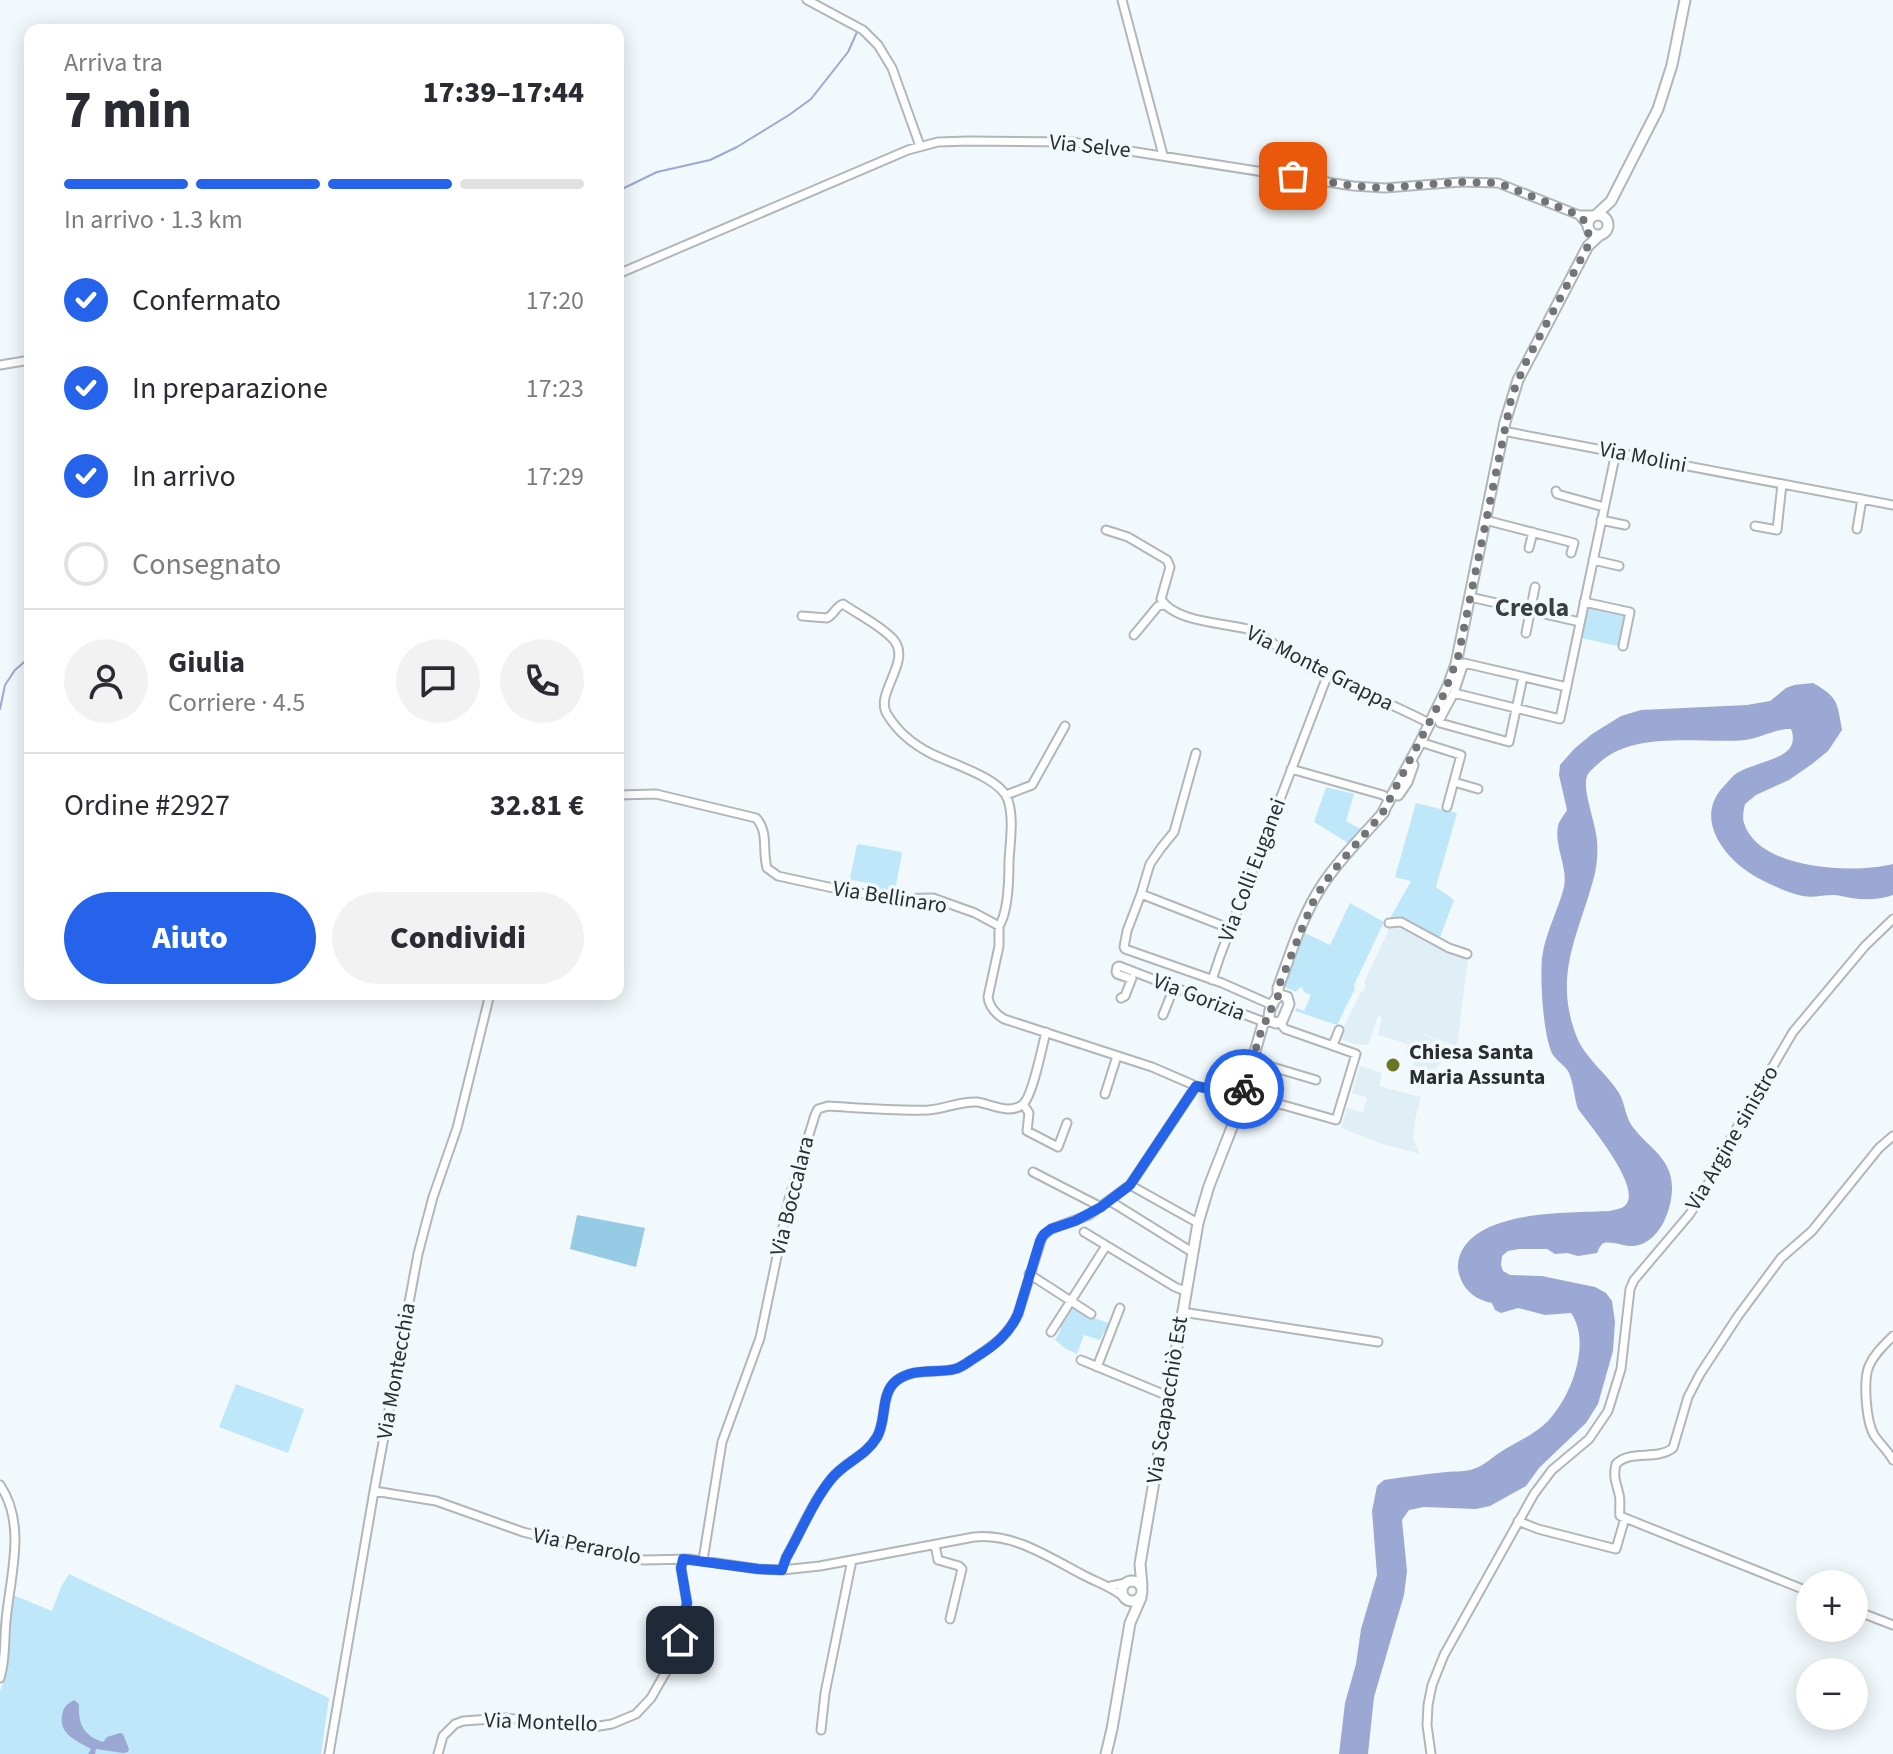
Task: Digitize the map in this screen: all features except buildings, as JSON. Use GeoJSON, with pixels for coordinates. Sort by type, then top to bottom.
{"type":"FeatureCollection","features":[{"type":"Feature","properties":{"kind":"main road"},"geometry":{"type":"LineString","coordinates":[[1382,814],[1456,677],[1509,404],[1518,380],[1588,246],[1606,231],[1611,201],[1662,98],[1685,0]]}},
{"type":"Feature","properties":{"kind":"main road"},"geometry":{"type":"LineString","coordinates":[[1588,246],[1589,219],[1611,201]]}},
{"type":"Feature","properties":{"kind":"main road"},"geometry":{"type":"LineString","coordinates":[[1595,215],[1604,217],[1608,223]]}},
{"type":"Feature","properties":{"kind":"main road"},"geometry":{"type":"LineString","coordinates":[[1588,228],[1593,234],[1600,235]]}},
{"type":"Feature","properties":{"kind":"main road"},"geometry":{"type":"LineString","coordinates":[[1382,814],[1407,782],[1423,736]]}},
{"type":"Feature","properties":{"kind":"main road","name":"Via Scapacchiò Est"},"geometry":{"type":"LineString","coordinates":[[1130,1623],[1143,1592],[1140,1564],[1192,1252],[1209,1186],[1305,919],[1320,889],[1382,814]]}},
{"type":"Feature","properties":{"kind":"main road"},"geometry":{"type":"LineString","coordinates":[[1267,1020],[1280,1023],[1289,1004],[1285,996],[1273,1001]]}},
{"type":"Feature","properties":{"kind":"main road","name":"Via Scapacchiò Est"},"geometry":{"type":"LineString","coordinates":[[1106,1754],[1130,1623],[1129,1605],[1123,1588],[1140,1564]]}},
{"type":"Feature","properties":{"kind":"main road"},"geometry":{"type":"LineString","coordinates":[[1127,1582],[1137,1582],[1142,1586]]}},
{"type":"Feature","properties":{"kind":"main road"},"geometry":{"type":"LineString","coordinates":[[1124,1598],[1133,1602],[1141,1598]]}},
{"type":"Feature","properties":{"kind":"street"},"geometry":{"type":"LineString","coordinates":[[807,0],[863,30],[878,45],[892,68],[920,146]]}},
{"type":"Feature","properties":{"kind":"street"},"geometry":{"type":"LineString","coordinates":[[1122,0],[1163,155]]}},
{"type":"Feature","properties":{"kind":"street","name":"Via Selve"},"geometry":{"type":"LineString","coordinates":[[624,271],[920,146],[938,142],[1072,142],[1353,186],[1385,188],[1461,182],[1498,183],[1579,215],[1595,215]]}},
{"type":"Feature","properties":{"kind":"street","name":"Via Selve"},"geometry":{"type":"LineString","coordinates":[[1579,215],[1588,228]]}},
{"type":"Feature","properties":{"kind":"street"},"geometry":{"type":"LineString","coordinates":[[0,365],[24,361]]}},
{"type":"Feature","properties":{"kind":"street","name":"Via Molini"},"geometry":{"type":"LineString","coordinates":[[1503,431],[1893,505]]}},
{"type":"Feature","properties":{"kind":"street"},"geometry":{"type":"LineString","coordinates":[[1454,693],[1560,719],[1616,452]]}},
{"type":"Feature","properties":{"kind":"street"},"geometry":{"type":"LineString","coordinates":[[1755,526],[1777,530],[1782,484]]}},
{"type":"Feature","properties":{"kind":"street"},"geometry":{"type":"LineString","coordinates":[[1556,491],[1557,494],[1604,507]]}},
{"type":"Feature","properties":{"kind":"street"},"geometry":{"type":"LineString","coordinates":[[1857,529],[1862,499]]}},
{"type":"Feature","properties":{"kind":"street"},"geometry":{"type":"LineString","coordinates":[[1485,520],[1574,543],[1571,553]]}},
{"type":"Feature","properties":{"kind":"street"},"geometry":{"type":"LineString","coordinates":[[1601,520],[1625,525]]}},
{"type":"Feature","properties":{"kind":"street"},"geometry":{"type":"LineString","coordinates":[[1106,530],[1128,537],[1167,560],[1170,567],[1161,599],[1164,605],[1158,606],[1134,635]]}},
{"type":"Feature","properties":{"kind":"street"},"geometry":{"type":"LineString","coordinates":[[1529,548],[1533,532]]}},
{"type":"Feature","properties":{"kind":"street"},"geometry":{"type":"LineString","coordinates":[[1593,560],[1619,566]]}},
{"type":"Feature","properties":{"kind":"street"},"geometry":{"type":"LineString","coordinates":[[1526,633],[1535,587]]}},
{"type":"Feature","properties":{"kind":"street"},"geometry":{"type":"LineString","coordinates":[[1470,597],[1580,622]]}},
{"type":"Feature","properties":{"kind":"street"},"geometry":{"type":"LineString","coordinates":[[1584,602],[1630,612],[1623,646]]}},
{"type":"Feature","properties":{"kind":"street"},"geometry":{"type":"LineString","coordinates":[[802,616],[827,618],[843,604],[893,639],[899,658],[884,706],[885,712],[915,744],[978,775],[1006,795],[1011,816],[1009,868],[1003,919],[999,926],[999,946],[988,991],[988,1002],[994,1011],[1004,1019],[1152,1067],[1196,1086],[1336,1120],[1356,1054],[1285,1029],[1280,1023]]}},
{"type":"Feature","properties":{"kind":"street","name":"Via Monte Grappa"},"geometry":{"type":"LineString","coordinates":[[1164,605],[1192,617],[1261,634],[1291,657],[1363,693],[1423,736],[1461,755],[1454,782]]}},
{"type":"Feature","properties":{"kind":"street"},"geometry":{"type":"LineString","coordinates":[[1523,677],[1509,742],[1440,723],[1442,707],[1454,693],[1456,677],[1464,663],[1567,687]]}},
{"type":"Feature","properties":{"kind":"street","name":"Via Colli Euganei"},"geometry":{"type":"LineString","coordinates":[[1212,977],[1328,674]]}},
{"type":"Feature","properties":{"kind":"street"},"geometry":{"type":"LineString","coordinates":[[1006,795],[1032,785],[1065,726]]}},
{"type":"Feature","properties":{"kind":"street"},"geometry":{"type":"LineString","coordinates":[[1196,753],[1174,832],[1150,864],[1141,894],[1231,929]]}},
{"type":"Feature","properties":{"kind":"street","name":"Via Colli Euganei"},"geometry":{"type":"LineString","coordinates":[[1291,769],[1383,795],[1390,800]]}},
{"type":"Feature","properties":{"kind":"street"},"geometry":{"type":"LineString","coordinates":[[1447,807],[1454,782],[1478,789]]}},
{"type":"Feature","properties":{"kind":"street","name":"Via Bellinaro"},"geometry":{"type":"LineString","coordinates":[[624,795],[656,794],[756,818],[765,833],[767,868],[778,876],[892,899],[933,898],[975,913],[999,926]]}},
{"type":"Feature","properties":{"kind":"street","name":"Via Gorizia"},"geometry":{"type":"LineString","coordinates":[[1141,894],[1123,942],[1124,948],[1129,950],[1121,967],[1132,976],[1174,987],[1267,1020]]}},
{"type":"Feature","properties":{"kind":"street","name":"Via Argine sinistro"},"geometry":{"type":"LineString","coordinates":[[1431,1754],[1428,1705],[1444,1655],[1518,1521],[1552,1470],[1589,1439],[1608,1411],[1621,1369],[1630,1289],[1634,1280],[1702,1196],[1728,1143],[1793,1032],[1865,946],[1893,919]]}},
{"type":"Feature","properties":{"kind":"street"},"geometry":{"type":"LineString","coordinates":[[1389,923],[1401,922],[1449,948],[1467,954]]}},
{"type":"Feature","properties":{"kind":"street"},"geometry":{"type":"LineString","coordinates":[[1129,950],[1273,1001]]}},
{"type":"Feature","properties":{"kind":"street","name":"Via Gorizia"},"geometry":{"type":"LineString","coordinates":[[1121,998],[1125,996],[1132,976]]}},
{"type":"Feature","properties":{"kind":"street"},"geometry":{"type":"LineString","coordinates":[[1163,1015],[1174,987]]}},
{"type":"Feature","properties":{"kind":"street","name":"Via Montecchia"},"geometry":{"type":"LineString","coordinates":[[329,1754],[420,1243],[457,1128],[489,1000]]}},
{"type":"Feature","properties":{"kind":"street"},"geometry":{"type":"LineString","coordinates":[[1333,1045],[1339,1030]]}},
{"type":"Feature","properties":{"kind":"street"},"geometry":{"type":"LineString","coordinates":[[1046,1032],[1030,1091],[1023,1104],[1029,1113],[1027,1131],[1058,1147],[1067,1123]]}},
{"type":"Feature","properties":{"kind":"street"},"geometry":{"type":"LineString","coordinates":[[1105,1094],[1117,1056]]}},
{"type":"Feature","properties":{"kind":"street"},"geometry":{"type":"LineString","coordinates":[[1252,1061],[1316,1080]]}},
{"type":"Feature","properties":{"kind":"street"},"geometry":{"type":"LineString","coordinates":[[782,1570],[831,1480],[869,1448],[876,1438],[881,1428],[887,1394],[894,1382],[918,1372],[957,1369],[1003,1338],[1018,1314],[1044,1234],[1089,1215],[1130,1185],[1196,1086]]}},
{"type":"Feature","properties":{"kind":"street","name":"Via Boccalara"},"geometry":{"type":"LineString","coordinates":[[703,1560],[722,1442],[758,1344],[789,1199],[808,1132],[818,1109],[828,1106],[929,1110],[973,1102],[1009,1109],[1023,1104]]}},
{"type":"Feature","properties":{"kind":"street"},"geometry":{"type":"LineString","coordinates":[[1796,1586],[1620,1516],[1620,1497],[1613,1476],[1616,1464],[1626,1457],[1665,1454],[1673,1448],[1688,1397],[1738,1316],[1781,1258],[1812,1231],[1879,1148],[1893,1136]]}},
{"type":"Feature","properties":{"kind":"street"},"geometry":{"type":"LineString","coordinates":[[1033,1172],[1101,1207]]}},
{"type":"Feature","properties":{"kind":"street"},"geometry":{"type":"LineString","coordinates":[[1130,1185],[1198,1223]]}},
{"type":"Feature","properties":{"kind":"street"},"geometry":{"type":"LineString","coordinates":[[1110,1201],[1192,1252]]}},
{"type":"Feature","properties":{"kind":"street"},"geometry":{"type":"LineString","coordinates":[[1084,1232],[1185,1291]]}},
{"type":"Feature","properties":{"kind":"street"},"geometry":{"type":"LineString","coordinates":[[1051,1332],[1106,1246]]}},
{"type":"Feature","properties":{"kind":"street"},"geometry":{"type":"LineString","coordinates":[[1029,1274],[1091,1314]]}},
{"type":"Feature","properties":{"kind":"street"},"geometry":{"type":"LineString","coordinates":[[1097,1367],[1120,1308]]}},
{"type":"Feature","properties":{"kind":"street"},"geometry":{"type":"LineString","coordinates":[[1182,1312],[1378,1342]]}},
{"type":"Feature","properties":{"kind":"street"},"geometry":{"type":"LineString","coordinates":[[1893,1336],[1869,1364],[1867,1374],[1870,1425],[1893,1460]]}},
{"type":"Feature","properties":{"kind":"street"},"geometry":{"type":"LineString","coordinates":[[1081,1360],[1168,1396]]}},
{"type":"Feature","properties":{"kind":"street"},"geometry":{"type":"LineString","coordinates":[[0,1485],[9,1501],[15,1545],[0,1678]]}},
{"type":"Feature","properties":{"kind":"street","name":"Via Perarolo"},"geometry":{"type":"LineString","coordinates":[[374,1491],[436,1501],[523,1532],[626,1558],[703,1560],[758,1569],[820,1566],[987,1536],[1011,1540],[1108,1586],[1124,1598]]}},
{"type":"Feature","properties":{"kind":"street"},"geometry":{"type":"LineString","coordinates":[[1518,1521],[1616,1549],[1625,1518]]}},
{"type":"Feature","properties":{"kind":"street"},"geometry":{"type":"LineString","coordinates":[[935,1545],[938,1560],[962,1569],[950,1619]]}},
{"type":"Feature","properties":{"kind":"street","name":"Via Montello"},"geometry":{"type":"LineString","coordinates":[[438,1754],[443,1736],[463,1721],[505,1718],[593,1727],[612,1724],[636,1714],[651,1698],[676,1654],[687,1603],[681,1568],[683,1559]]}},
{"type":"Feature","properties":{"kind":"street"},"geometry":{"type":"LineString","coordinates":[[821,1730],[825,1693],[852,1560]]}},
{"type":"Feature","properties":{"kind":"street"},"geometry":{"type":"LineString","coordinates":[[1108,1586],[1127,1582]]}},
{"type":"Feature","properties":{"kind":"street"},"geometry":{"type":"LineString","coordinates":[[1868,1615],[1893,1625]]}},
{"type":"Feature","properties":{"kind":"shaded area"},"geometry":{"type":"Polygon","coordinates":[[[1588,605],[1625,614],[1618,646],[1581,638],[1588,605]]]}},
{"type":"Feature","properties":{"kind":"shaded area"},"geometry":{"type":"Polygon","coordinates":[[[1813,683],[1835,701],[1842,730],[1828,751],[1812,764],[1745,804],[1744,823],[1753,839],[1768,851],[1787,859],[1832,868],[1893,864],[1893,895],[1867,899],[1835,895],[1807,897],[1791,893],[1746,871],[1717,838],[1711,812],[1715,799],[1737,773],[1787,751],[1793,740],[1791,729],[1745,740],[1649,742],[1631,746],[1599,763],[1587,776],[1586,790],[1596,834],[1597,859],[1571,954],[1567,993],[1570,1013],[1576,1035],[1619,1093],[1632,1126],[1669,1170],[1672,1190],[1669,1208],[1657,1233],[1643,1244],[1604,1243],[1597,1253],[1578,1256],[1555,1254],[1547,1249],[1519,1249],[1502,1256],[1503,1271],[1510,1275],[1542,1276],[1595,1287],[1612,1301],[1615,1322],[1613,1351],[1598,1404],[1586,1423],[1539,1468],[1526,1486],[1490,1506],[1476,1509],[1424,1507],[1409,1510],[1402,1520],[1407,1571],[1404,1595],[1374,1697],[1368,1754],[1339,1754],[1345,1703],[1356,1664],[1361,1629],[1377,1575],[1372,1511],[1377,1486],[1384,1480],[1467,1471],[1483,1465],[1548,1421],[1564,1398],[1576,1369],[1580,1339],[1571,1313],[1545,1315],[1518,1308],[1501,1313],[1495,1310],[1492,1303],[1472,1294],[1462,1282],[1458,1265],[1462,1250],[1476,1235],[1510,1220],[1610,1211],[1627,1203],[1629,1194],[1620,1169],[1578,1109],[1569,1073],[1553,1055],[1545,1022],[1542,958],[1565,879],[1557,834],[1567,810],[1559,775],[1560,765],[1592,734],[1621,716],[1641,710],[1747,705],[1770,701],[1794,685],[1813,683]]]}},
{"type":"Feature","properties":{"kind":"shaded area"},"geometry":{"type":"Polygon","coordinates":[[[1326,787],[1354,794],[1346,821],[1362,830],[1350,844],[1314,822],[1326,787]]]}},
{"type":"Feature","properties":{"kind":"shaded area"},"geometry":{"type":"Polygon","coordinates":[[[1416,803],[1457,813],[1436,887],[1454,900],[1439,940],[1389,920],[1411,881],[1395,877],[1416,803]]]}},
{"type":"Feature","properties":{"kind":"shaded area"},"geometry":{"type":"Polygon","coordinates":[[[859,844],[901,852],[895,890],[875,889],[868,887],[868,883],[850,878],[859,844]]]}},
{"type":"Feature","properties":{"kind":"shaded area"},"geometry":{"type":"Polygon","coordinates":[[[1350,903],[1384,922],[1337,1025],[1295,1011],[1297,1008],[1304,1011],[1311,995],[1304,992],[1302,987],[1296,992],[1284,985],[1305,933],[1330,945],[1350,903]]]}},
{"type":"Feature","properties":{"kind":"shaded area"},"geometry":{"type":"Polygon","coordinates":[[[1395,924],[1468,958],[1457,1047],[1417,1031],[1451,1047],[1447,1057],[1423,1081],[1414,1079],[1417,1067],[1413,1065],[1415,1056],[1405,1053],[1408,1044],[1378,1035],[1382,1017],[1378,1016],[1368,1045],[1338,1038],[1366,986],[1364,982],[1389,929],[1395,924]]]}},
{"type":"Feature","properties":{"kind":"shaded area"},"geometry":{"type":"Polygon","coordinates":[[[1360,1066],[1382,1073],[1379,1086],[1421,1097],[1413,1137],[1420,1154],[1341,1128],[1347,1108],[1363,1112],[1367,1098],[1352,1093],[1360,1066]]]}},
{"type":"Feature","properties":{"kind":"shaded area"},"geometry":{"type":"Polygon","coordinates":[[[577,1215],[645,1228],[636,1267],[570,1249],[577,1215]]]}},
{"type":"Feature","properties":{"kind":"shaded area"},"geometry":{"type":"Polygon","coordinates":[[[1072,1307],[1111,1324],[1100,1340],[1084,1335],[1077,1354],[1055,1340],[1072,1307]]]}},
{"type":"Feature","properties":{"kind":"shaded area"},"geometry":{"type":"Polygon","coordinates":[[[236,1384],[304,1409],[288,1453],[219,1427],[236,1384]]]}},
{"type":"Feature","properties":{"kind":"shaded area"},"geometry":{"type":"Polygon","coordinates":[[[69,1574],[329,1698],[321,1754],[0,1754],[0,1691],[9,1655],[13,1595],[52,1611],[69,1574]]]}},
{"type":"Feature","properties":{"kind":"shaded area"},"geometry":{"type":"Polygon","coordinates":[[[74,1700],[79,1704],[81,1723],[86,1732],[103,1742],[107,1737],[123,1734],[128,1752],[96,1749],[95,1754],[88,1754],[91,1749],[70,1737],[63,1728],[63,1713],[67,1704],[74,1700]]]}},
{"type":"Feature","properties":{"kind":"waterway"},"geometry":{"type":"LineString","coordinates":[[624,188],[657,172],[710,160],[789,115],[811,99],[848,52],[857,32]]}},
{"type":"Feature","properties":{"kind":"waterway"},"geometry":{"type":"LineString","coordinates":[[0,709],[5,685],[24,662]]}},
{"type":"Feature","properties":{"kind":"way so far"},"geometry":{"type":"LineString","coordinates":[[1244,1089],[1264,1022],[1269,1019],[1278,988],[1312,904],[1338,865],[1389,803],[1448,686],[1458,657],[1512,395],[1525,364],[1588,246],[1589,238],[1588,226],[1579,215],[1498,183],[1461,182],[1383,188],[1293,176]]}},
{"type":"Feature","properties":{"kind":"place","name":"Chiesa Santa Maria Assunta"},"geometry":{"type":"Point","coordinates":[1393,1065]}},
{"type":"Feature","properties":{"kind":"district","name":"Creola"},"geometry":{"type":"Point","coordinates":[1532,607]}},
{"type":"Feature","properties":{"kind":"route"},"geometry":{"type":"LineString","coordinates":[[680,1640],[687,1603],[681,1568],[683,1559],[782,1570],[831,1480],[869,1448],[876,1438],[881,1428],[887,1394],[894,1382],[918,1372],[957,1369],[1003,1338],[1018,1314],[1044,1234],[1089,1215],[1130,1185],[1196,1086],[1242,1096],[1244,1089]]}}]}
